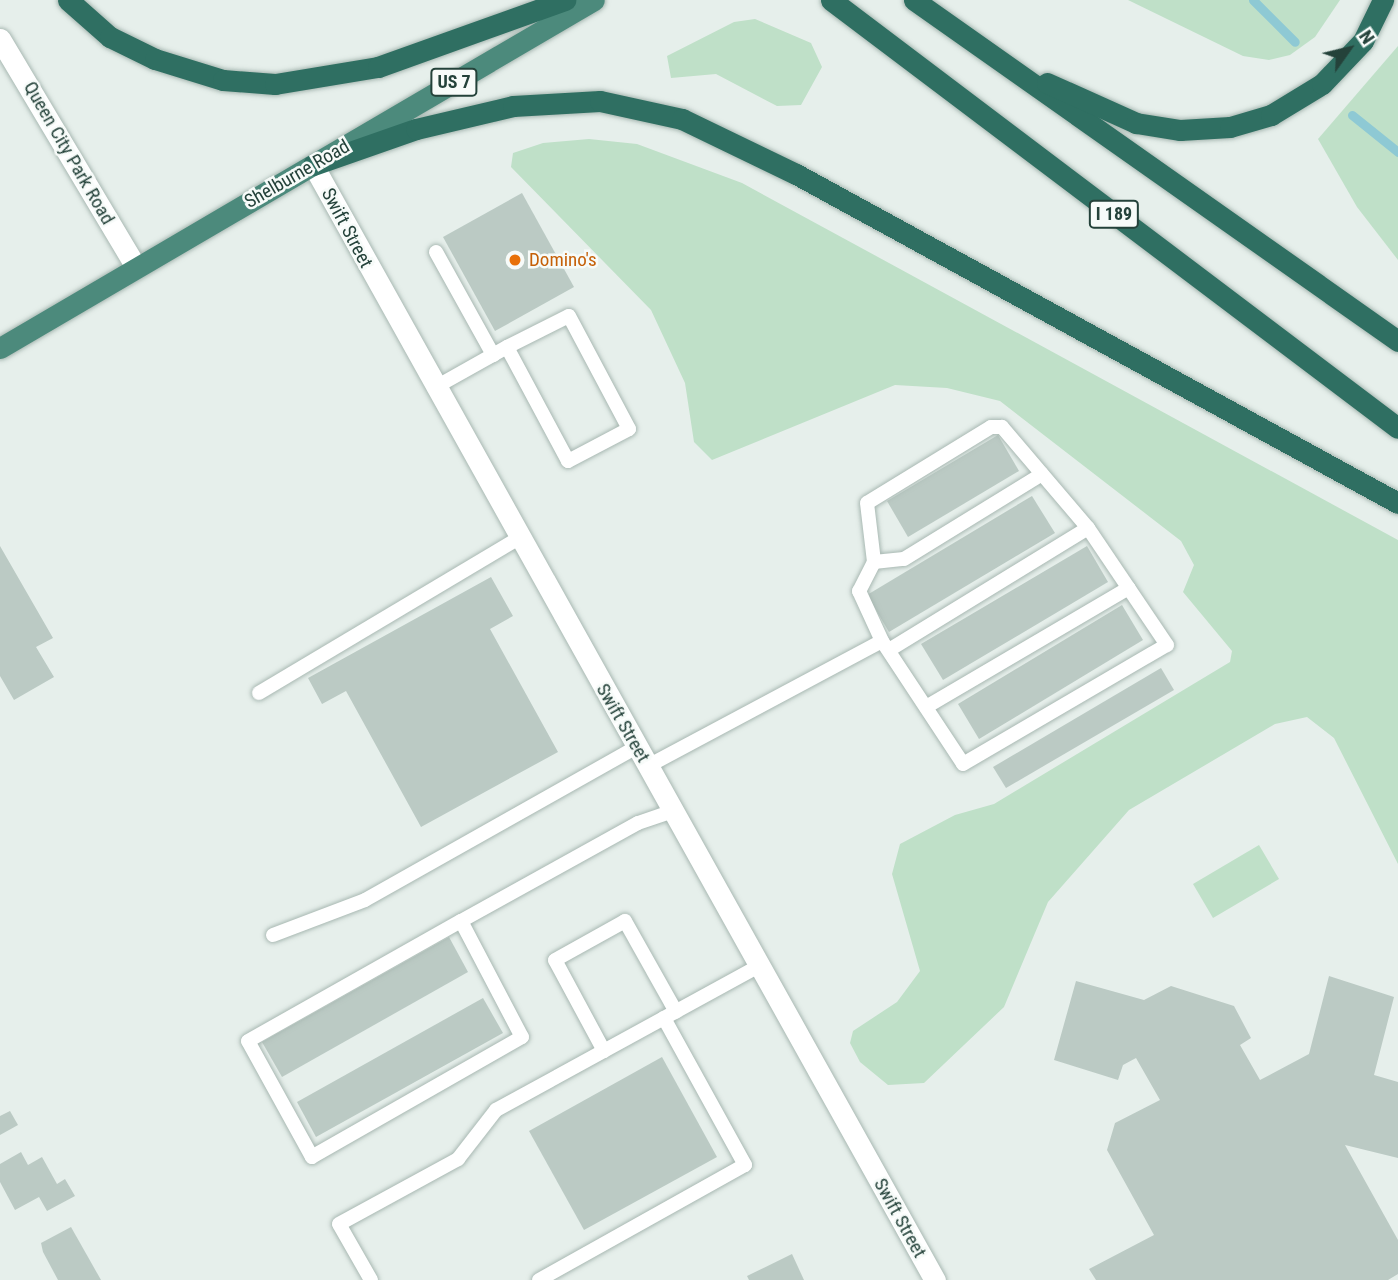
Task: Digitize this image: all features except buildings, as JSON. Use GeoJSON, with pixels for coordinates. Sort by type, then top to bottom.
{"type":"FeatureCollection","features":[{"type":"Feature","properties":{"kind":"highway"},"geometry":{"type":"LineString","coordinates":[[68,0],[110,37],[155,59],[223,79],[275,84],[378,67],[565,0]]}},
{"type":"Feature","properties":{"kind":"highway","name":"Shelburne Road"},"geometry":{"type":"LineString","coordinates":[[0,348],[594,0]]}},
{"type":"Feature","properties":{"kind":"highway","name":"I 189"},"geometry":{"type":"LineString","coordinates":[[831,0],[1398,428]]}},
{"type":"Feature","properties":{"kind":"highway"},"geometry":{"type":"LineString","coordinates":[[914,0],[1398,341]]}},
{"type":"Feature","properties":{"kind":"highway"},"geometry":{"type":"LineString","coordinates":[[955,30],[1106,112],[1157,128],[1204,130],[1271,115],[1322,84],[1363,41],[1383,0]]}},
{"type":"Feature","properties":{"kind":"highway"},"geometry":{"type":"LineString","coordinates":[[313,165],[438,122],[542,102],[600,101],[682,119],[796,174],[1398,503]]}},
{"type":"Feature","properties":{"kind":"street","name":"Queen City Park Road"},"geometry":{"type":"LineString","coordinates":[[0,38],[136,267]]}},
{"type":"Feature","properties":{"kind":"street","name":"Swift Street"},"geometry":{"type":"LineString","coordinates":[[313,165],[935,1280]]}},
{"type":"Feature","properties":{"kind":"lane"},"geometry":{"type":"LineString","coordinates":[[436,252],[493,355]]}},
{"type":"Feature","properties":{"kind":"lane"},"geometry":{"type":"LineString","coordinates":[[435,388],[507,347],[569,316],[629,429],[568,461],[507,347]]}},
{"type":"Feature","properties":{"kind":"lane"},"geometry":{"type":"LineString","coordinates":[[991,427],[1002,427],[1088,528],[1167,645],[963,764],[860,606],[859,591],[874,562],[867,503],[991,427]]}},
{"type":"Feature","properties":{"kind":"lane"},"geometry":{"type":"LineString","coordinates":[[874,562],[904,559],[1042,474]]}},
{"type":"Feature","properties":{"kind":"lane"},"geometry":{"type":"LineString","coordinates":[[648,766],[885,645],[1088,528]]}},
{"type":"Feature","properties":{"kind":"lane"},"geometry":{"type":"LineString","coordinates":[[258,693],[519,538]]}},
{"type":"Feature","properties":{"kind":"lane"},"geometry":{"type":"LineString","coordinates":[[926,707],[1129,588]]}},
{"type":"Feature","properties":{"kind":"lane"},"geometry":{"type":"LineString","coordinates":[[273,935],[365,900],[637,747]]}},
{"type":"Feature","properties":{"kind":"lane"},"geometry":{"type":"LineString","coordinates":[[461,921],[522,1037],[312,1157],[248,1041],[461,921],[672,811]]}},
{"type":"Feature","properties":{"kind":"lane"},"geometry":{"type":"LineString","coordinates":[[539,1280],[745,1165],[625,921],[555,960],[604,1051]]}},
{"type":"Feature","properties":{"kind":"lane"},"geometry":{"type":"LineString","coordinates":[[371,1280],[339,1224],[458,1159],[496,1110],[759,966]]}},
{"type":"Feature","properties":{"kind":"green space"},"geometry":{"type":"Polygon","coordinates":[[[1128,0],[1340,0],[1315,37],[1290,55],[1269,60],[1243,56],[1128,0]]]}},
{"type":"Feature","properties":{"kind":"green space"},"geometry":{"type":"Polygon","coordinates":[[[755,19],[811,43],[822,67],[801,105],[777,106],[716,74],[671,78],[667,56],[734,22],[755,19]]]}},
{"type":"Feature","properties":{"kind":"green space"},"geometry":{"type":"Polygon","coordinates":[[[1398,46],[1398,260],[1357,207],[1318,139],[1398,46]]]}},
{"type":"Feature","properties":{"kind":"green space"},"geometry":{"type":"Polygon","coordinates":[[[589,139],[637,144],[742,183],[1398,540],[1398,864],[1334,738],[1307,717],[1275,724],[1129,810],[1048,902],[1004,1007],[924,1083],[888,1085],[860,1062],[850,1043],[853,1031],[897,1002],[920,971],[892,874],[900,844],[955,815],[994,804],[1230,662],[1232,651],[1183,592],[1194,565],[1181,541],[1000,401],[947,388],[895,385],[712,460],[694,442],[685,383],[651,310],[511,167],[513,153],[543,143],[589,139]]]}},
{"type":"Feature","properties":{"kind":"green space"},"geometry":{"type":"Polygon","coordinates":[[[1259,845],[1279,879],[1213,918],[1193,884],[1259,845]]]}},
{"type":"Feature","properties":{"kind":"waterway"},"geometry":{"type":"LineString","coordinates":[[1253,0],[1295,42]]}},
{"type":"Feature","properties":{"kind":"waterway"},"geometry":{"type":"LineString","coordinates":[[1352,115],[1398,152]]}},
{"type":"Feature","properties":{"kind":"place","name":"Domino's"},"geometry":{"type":"Point","coordinates":[515,260]}}]}
